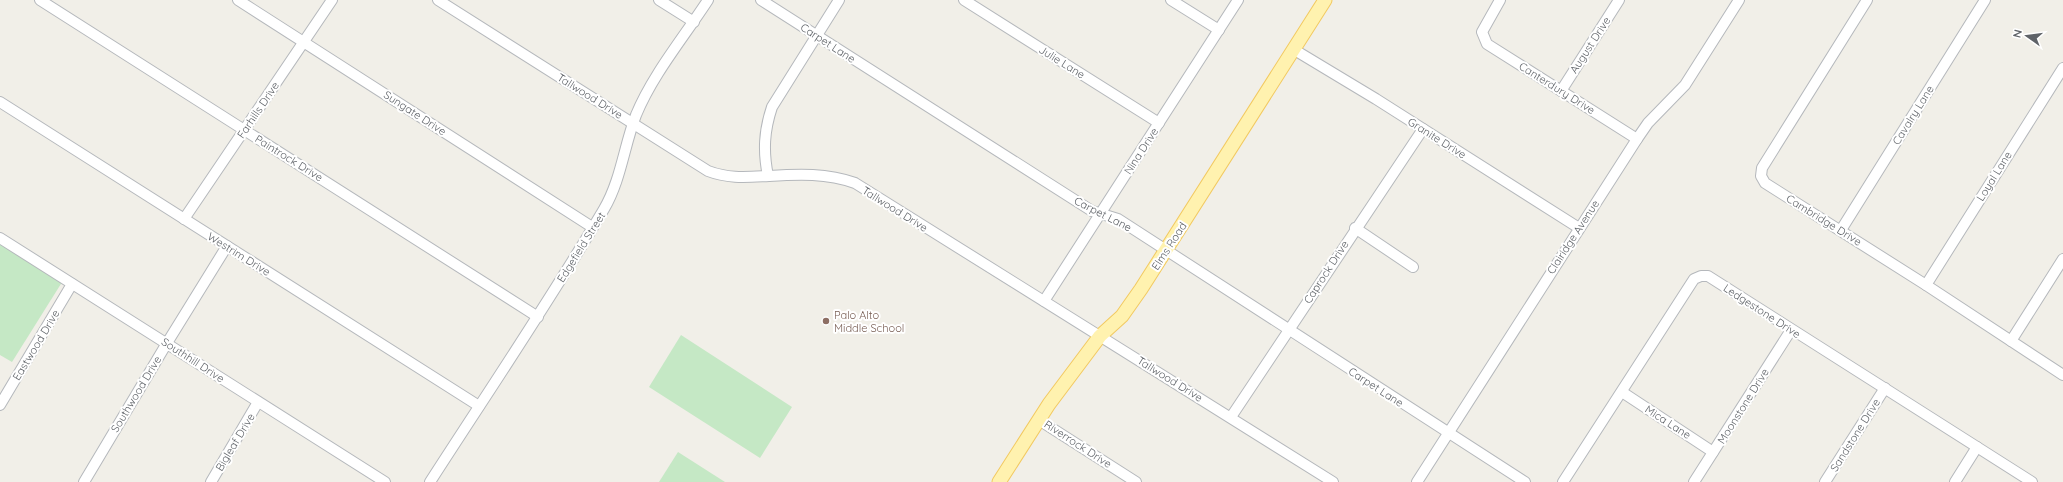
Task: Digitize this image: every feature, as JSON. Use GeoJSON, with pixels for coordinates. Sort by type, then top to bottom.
{"type":"FeatureCollection","features":[{"type":"Feature","properties":{"kind":"main road","name":"Elms Road"},"geometry":{"type":"LineString","coordinates":[[999,482],[1039,420],[1100,336],[1122,316],[1166,250],[1325,0]]}},
{"type":"Feature","properties":{"kind":"street","name":"Paintrock Drive"},"geometry":{"type":"LineString","coordinates":[[40,0],[538,317]]}},
{"type":"Feature","properties":{"kind":"street","name":"Sungate Drive"},"geometry":{"type":"LineString","coordinates":[[238,0],[592,227]]}},
{"type":"Feature","properties":{"kind":"street","name":"Farhills Drive"},"geometry":{"type":"LineString","coordinates":[[184,219],[332,0]]}},
{"type":"Feature","properties":{"kind":"street","name":"Tallwood Drive"},"geometry":{"type":"LineString","coordinates":[[438,0],[708,171],[720,175],[743,178],[820,175],[855,183],[1333,482]]}},
{"type":"Feature","properties":{"kind":"street"},"geometry":{"type":"LineString","coordinates":[[659,0],[694,22]]}},
{"type":"Feature","properties":{"kind":"street","name":"Edgefield Street"},"geometry":{"type":"LineString","coordinates":[[430,482],[538,317],[604,209],[612,193],[634,124],[645,97],[708,0]]}},
{"type":"Feature","properties":{"kind":"street","name":"Carpet Lane"},"geometry":{"type":"LineString","coordinates":[[761,0],[1092,211],[1118,219],[1288,331],[1525,482]]}},
{"type":"Feature","properties":{"kind":"street"},"geometry":{"type":"LineString","coordinates":[[768,176],[764,148],[766,123],[772,107],[839,0]]}},
{"type":"Feature","properties":{"kind":"street","name":"Julie Lane"},"geometry":{"type":"LineString","coordinates":[[964,0],[1159,123]]}},
{"type":"Feature","properties":{"kind":"street"},"geometry":{"type":"LineString","coordinates":[[1171,0],[1219,30]]}},
{"type":"Feature","properties":{"kind":"street","name":"Nina Drive"},"geometry":{"type":"LineString","coordinates":[[1044,301],[1238,0]]}},
{"type":"Feature","properties":{"kind":"street","name":"Canterdury Drive"},"geometry":{"type":"LineString","coordinates":[[1500,0],[1484,25],[1482,33],[1486,44],[1637,139]]}},
{"type":"Feature","properties":{"kind":"street","name":"August Drive"},"geometry":{"type":"LineString","coordinates":[[1561,91],[1619,0]]}},
{"type":"Feature","properties":{"kind":"street","name":"Clairidge Avenue"},"geometry":{"type":"LineString","coordinates":[[1417,482],[1637,139],[1648,123],[1685,85],[1739,0]]}},
{"type":"Feature","properties":{"kind":"street","name":"Cambridge Drive"},"geometry":{"type":"LineString","coordinates":[[1867,0],[1762,168],[1761,176],[1765,183],[1841,230],[2063,375]]}},
{"type":"Feature","properties":{"kind":"street","name":"Cavalry Lane"},"geometry":{"type":"LineString","coordinates":[[1841,230],[1985,0]]}},
{"type":"Feature","properties":{"kind":"street","name":"Granite Drive"},"geometry":{"type":"LineString","coordinates":[[1293,49],[1579,228]]}},
{"type":"Feature","properties":{"kind":"street","name":"Loyal Lane"},"geometry":{"type":"LineString","coordinates":[[1926,285],[2063,68]]}},
{"type":"Feature","properties":{"kind":"street","name":"Westrim Drive"},"geometry":{"type":"LineString","coordinates":[[0,102],[479,406]]}},
{"type":"Feature","properties":{"kind":"street","name":"Caprock Drive"},"geometry":{"type":"LineString","coordinates":[[1231,417],[1355,228],[1423,129]]}},
{"type":"Feature","properties":{"kind":"street"},"geometry":{"type":"LineString","coordinates":[[1355,228],[1413,267]]}},
{"type":"Feature","properties":{"kind":"street","name":"Southhill Drive"},"geometry":{"type":"LineString","coordinates":[[0,238],[385,482]]}},
{"type":"Feature","properties":{"kind":"street","name":"Southwood Drive"},"geometry":{"type":"LineString","coordinates":[[84,482],[167,343],[228,246]]}},
{"type":"Feature","properties":{"kind":"street"},"geometry":{"type":"LineString","coordinates":[[2011,342],[2063,259]]}},
{"type":"Feature","properties":{"kind":"street","name":"Ledgestone Drive"},"geometry":{"type":"LineString","coordinates":[[1563,482],[1694,279],[1700,276],[1708,276],[2032,482]]}},
{"type":"Feature","properties":{"kind":"street","name":"Eastwood Drive"},"geometry":{"type":"LineString","coordinates":[[0,405],[72,284]]}},
{"type":"Feature","properties":{"kind":"street","name":"Moonstone Drive"},"geometry":{"type":"LineString","coordinates":[[1694,482],[1791,330]]}},
{"type":"Feature","properties":{"kind":"street","name":"Sandstone Drive"},"geometry":{"type":"LineString","coordinates":[[1825,482],[1885,388]]}},
{"type":"Feature","properties":{"kind":"street","name":"Mica Lane"},"geometry":{"type":"LineString","coordinates":[[1622,392],[1714,452]]}},
{"type":"Feature","properties":{"kind":"street","name":"Bigleaf Drive"},"geometry":{"type":"LineString","coordinates":[[211,482],[258,402]]}},
{"type":"Feature","properties":{"kind":"street","name":"Riverrock Drive"},"geometry":{"type":"LineString","coordinates":[[1039,420],[1136,482]]}},
{"type":"Feature","properties":{"kind":"street"},"geometry":{"type":"LineString","coordinates":[[1955,482],[1977,447]]}},
{"type":"Feature","properties":{"kind":"green space"},"geometry":{"type":"Polygon","coordinates":[[[0,240],[64,279],[12,362],[0,355],[0,240]]]}},
{"type":"Feature","properties":{"kind":"green space"},"geometry":{"type":"Polygon","coordinates":[[[681,335],[792,407],[760,458],[649,387],[681,335]]]}},
{"type":"Feature","properties":{"kind":"green space"},"geometry":{"type":"Polygon","coordinates":[[[678,452],[725,482],[659,482],[678,452]]]}},
{"type":"Feature","properties":{"kind":"place","name":"Palo Alto Middle School"},"geometry":{"type":"Point","coordinates":[826,321]}}]}
